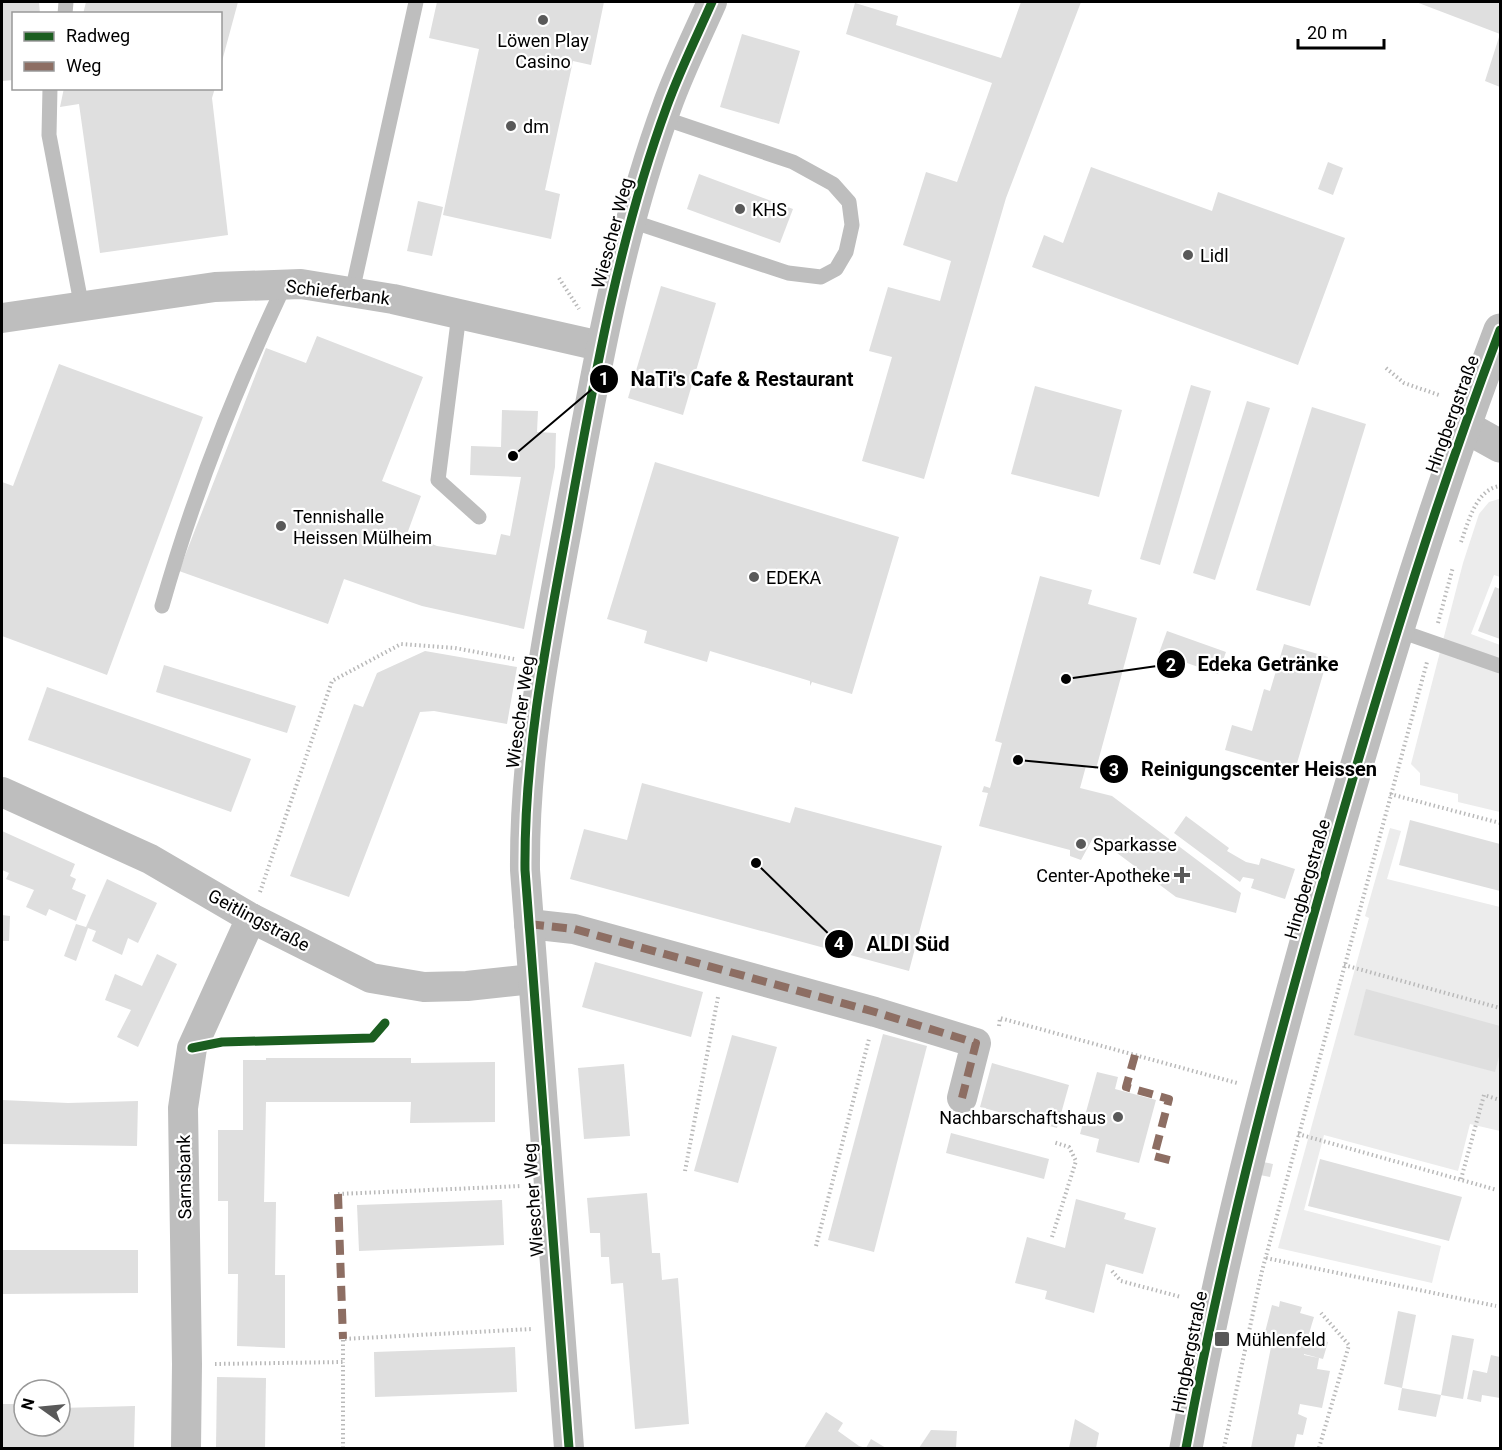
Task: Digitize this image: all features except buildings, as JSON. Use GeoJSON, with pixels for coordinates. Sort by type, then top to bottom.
{"type":"FeatureCollection","features":[{"type":"Feature","properties":{"kind":"street","name":"Wiescher Weg"},"geometry":{"type":"LineString","coordinates":[[569,1449],[532,979],[524,813],[530,747],[541,671],[600,346],[631,221],[663,118],[712,2]]}},
{"type":"Feature","properties":{"kind":"street","name":"Schieferbank"},"geometry":{"type":"LineString","coordinates":[[2,318],[215,287],[301,284],[459,314],[600,346]]}},
{"type":"Feature","properties":{"kind":"street","name":"Hingbergstraße"},"geometry":{"type":"LineString","coordinates":[[1186,1449],[1223,1263],[1298,968],[1397,630],[1464,426],[1500,330]]}},
{"type":"Feature","properties":{"kind":"street"},"geometry":{"type":"LineString","coordinates":[[1464,426],[1500,446]]}},
{"type":"Feature","properties":{"kind":"street","name":"Geitlingstraße"},"geometry":{"type":"LineString","coordinates":[[2,792],[150,859],[250,918],[370,978],[424,987],[467,986],[532,979]]}},
{"type":"Feature","properties":{"kind":"street","name":"Sarnsbank"},"geometry":{"type":"LineString","coordinates":[[186,1449],[188,1364],[183,1108],[192,1048],[250,918]]}},
{"type":"Feature","properties":{"kind":"street"},"geometry":{"type":"LineString","coordinates":[[529,924],[574,929],[876,1012],[976,1043],[962,1098]]}},
{"type":"Feature","properties":{"kind":"lane"},"geometry":{"type":"LineString","coordinates":[[352,292],[416,2]]}},
{"type":"Feature","properties":{"kind":"lane"},"geometry":{"type":"LineString","coordinates":[[50,90],[49,135],[82,308]]}},
{"type":"Feature","properties":{"kind":"lane"},"geometry":{"type":"LineString","coordinates":[[631,221],[788,273],[821,277],[836,270],[846,252],[852,225],[849,202],[833,184],[793,162],[663,118]]}},
{"type":"Feature","properties":{"kind":"lane"},"geometry":{"type":"LineString","coordinates":[[162,606],[178,548],[244,374],[285,284]]}},
{"type":"Feature","properties":{"kind":"lane"},"geometry":{"type":"LineString","coordinates":[[459,314],[438,480],[479,517]]}},
{"type":"Feature","properties":{"kind":"lane"},"geometry":{"type":"LineString","coordinates":[[1397,630],[1500,666]]}},
{"type":"Feature","properties":{"kind":"path"},"geometry":{"type":"LineString","coordinates":[[559,278],[581,312]]}},
{"type":"Feature","properties":{"kind":"path"},"geometry":{"type":"LineString","coordinates":[[1386,368],[1404,383],[1439,395]]}},
{"type":"Feature","properties":{"kind":"path"},"geometry":{"type":"LineString","coordinates":[[1456,553],[1476,505],[1493,487],[1500,486]]}},
{"type":"Feature","properties":{"kind":"path"},"geometry":{"type":"LineString","coordinates":[[1224,1449],[1266,1258],[1298,1134],[1454,564]]}},
{"type":"Feature","properties":{"kind":"path"},"geometry":{"type":"LineString","coordinates":[[250,918],[332,681],[401,644],[455,648],[524,661]]}},
{"type":"Feature","properties":{"kind":"path"},"geometry":{"type":"LineString","coordinates":[[1390,794],[1500,823]]}},
{"type":"Feature","properties":{"kind":"path"},"geometry":{"type":"LineString","coordinates":[[1344,965],[1500,1008]]}},
{"type":"Feature","properties":{"kind":"path"},"geometry":{"type":"LineString","coordinates":[[685,1172],[724,969]]}},
{"type":"Feature","properties":{"kind":"path"},"geometry":{"type":"LineString","coordinates":[[816,1246],[876,1012]]}},
{"type":"Feature","properties":{"kind":"path"},"geometry":{"type":"LineString","coordinates":[[998,1028],[1000,1018],[1240,1084]]}},
{"type":"Feature","properties":{"kind":"path"},"geometry":{"type":"LineString","coordinates":[[192,1048],[222,1042],[372,1038],[385,1023]]}},
{"type":"Feature","properties":{"kind":"path"},"geometry":{"type":"LineString","coordinates":[[1461,1180],[1484,1095],[1500,1100]]}},
{"type":"Feature","properties":{"kind":"path"},"geometry":{"type":"LineString","coordinates":[[1298,1134],[1497,1190]]}},
{"type":"Feature","properties":{"kind":"path"},"geometry":{"type":"LineString","coordinates":[[1052,1237],[1076,1161],[1069,1147],[1053,1142]]}},
{"type":"Feature","properties":{"kind":"path"},"geometry":{"type":"LineString","coordinates":[[338,1194],[549,1185]]}},
{"type":"Feature","properties":{"kind":"path"},"geometry":{"type":"LineString","coordinates":[[1266,1258],[1496,1306]]}},
{"type":"Feature","properties":{"kind":"path"},"geometry":{"type":"LineString","coordinates":[[1112,1271],[1121,1281],[1181,1297]]}},
{"type":"Feature","properties":{"kind":"path"},"geometry":{"type":"LineString","coordinates":[[1319,1449],[1349,1345],[1321,1313]]}},
{"type":"Feature","properties":{"kind":"path"},"geometry":{"type":"LineString","coordinates":[[343,1449],[343,1339],[559,1328]]}},
{"type":"Feature","properties":{"kind":"path"},"geometry":{"type":"LineString","coordinates":[[188,1364],[343,1362]]}},
{"type":"Feature","properties":{"kind":"shaded area"},"geometry":{"type":"Polygon","coordinates":[[[1499,499],[1500,577],[1494,575],[1471,634],[1500,645],[1500,812],[1458,802],[1458,794],[1420,785],[1420,773],[1411,764],[1463,563],[1479,514],[1489,502],[1499,499]]]}},
{"type":"Feature","properties":{"kind":"shaded area"},"geometry":{"type":"Polygon","coordinates":[[[1390,828],[1401,831],[1387,879],[1500,907],[1500,1131],[1470,1124],[1458,1171],[1324,1135],[1304,1210],[1441,1246],[1432,1283],[1278,1248],[1369,918],[1365,916],[1390,828]]]}},
{"type":"Feature","properties":{"kind":"marked path"},"geometry":{"type":"LineString","coordinates":[[529,924],[574,929],[875,1012],[976,1043],[962,1098]]}},
{"type":"Feature","properties":{"kind":"marked path"},"geometry":{"type":"LineString","coordinates":[[1135,1055],[1126,1087],[1169,1099],[1154,1156],[1173,1161]]}},
{"type":"Feature","properties":{"kind":"marked path"},"geometry":{"type":"LineString","coordinates":[[338,1194],[343,1339]]}},
{"type":"Feature","properties":{"kind":"cycle path"},"geometry":{"type":"LineString","coordinates":[[569,1448],[525,870],[532,741],[544,656],[577,475],[620,262],[649,157],[667,106],[712,2]]}},
{"type":"Feature","properties":{"kind":"cycle path"},"geometry":{"type":"LineString","coordinates":[[1186,1448],[1236,1210],[1319,897],[1416,573],[1456,451],[1500,330]]}},
{"type":"Feature","properties":{"kind":"cycle path"},"geometry":{"type":"LineString","coordinates":[[192,1048],[222,1042],[372,1038],[385,1023]]}},
{"type":"Feature","properties":{"kind":"place","name":"Löwen Play Casino"},"geometry":{"type":"Point","coordinates":[543,20]}},
{"type":"Feature","properties":{"kind":"place","name":"dm"},"geometry":{"type":"Point","coordinates":[511,126]}},
{"type":"Feature","properties":{"kind":"place","name":"KHS"},"geometry":{"type":"Point","coordinates":[740,209]}},
{"type":"Feature","properties":{"kind":"place","name":"Lidl"},"geometry":{"type":"Point","coordinates":[1188,255]}},
{"type":"Feature","properties":{"kind":"place","name":"NaTi's Cafe & Restaurant"},"geometry":{"type":"Point","coordinates":[513,456]}},
{"type":"Feature","properties":{"kind":"place","name":"Tennishalle Heissen Mülheim"},"geometry":{"type":"Point","coordinates":[281,526]}},
{"type":"Feature","properties":{"kind":"place","name":"EDEKA"},"geometry":{"type":"Point","coordinates":[754,577]}},
{"type":"Feature","properties":{"kind":"place","name":"Edeka Getränke"},"geometry":{"type":"Point","coordinates":[1066,679]}},
{"type":"Feature","properties":{"kind":"place","name":"Reinigungscenter Heissen"},"geometry":{"type":"Point","coordinates":[1018,760]}},
{"type":"Feature","properties":{"kind":"place","name":"Sparkasse"},"geometry":{"type":"Point","coordinates":[1081,844]}},
{"type":"Feature","properties":{"kind":"place","name":"ALDI Süd"},"geometry":{"type":"Point","coordinates":[756,863]}},
{"type":"Feature","properties":{"kind":"place","name":"Center-Apotheke"},"geometry":{"type":"Point","coordinates":[1182,875]}},
{"type":"Feature","properties":{"kind":"place","name":"Nachbarschaftshaus"},"geometry":{"type":"Point","coordinates":[1118,1117]}},
{"type":"Feature","properties":{"kind":"place","name":"Mühlenfeld"},"geometry":{"type":"Point","coordinates":[1222,1339]}}]}
